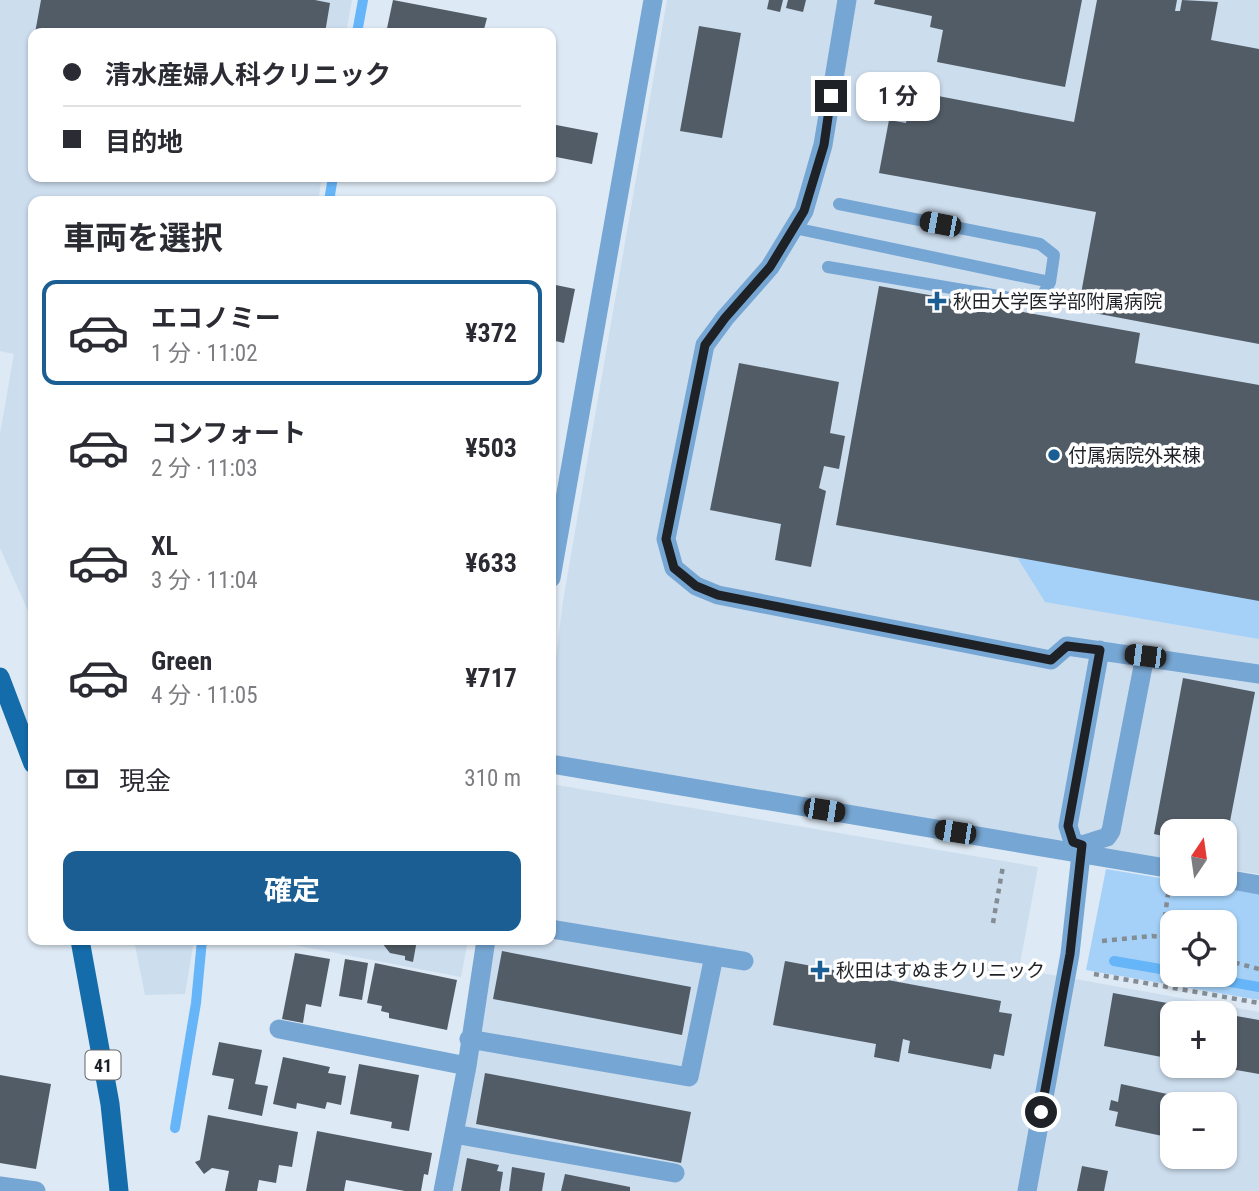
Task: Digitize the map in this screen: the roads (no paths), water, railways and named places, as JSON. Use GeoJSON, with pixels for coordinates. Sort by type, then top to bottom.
{"type":"FeatureCollection","features":[{"type":"Feature","properties":{"kind":"main road"},"geometry":{"type":"LineString","coordinates":[[0,677],[28,751]]}},
{"type":"Feature","properties":{"kind":"main road","name":"41"},"geometry":{"type":"LineString","coordinates":[[81,945],[110,1104],[119,1191]]}},
{"type":"Feature","properties":{"kind":"street"},"geometry":{"type":"LineString","coordinates":[[556,550],[653,0]]}},
{"type":"Feature","properties":{"kind":"street"},"geometry":{"type":"LineString","coordinates":[[847,0],[824,145],[804,211],[770,267],[705,345],[666,539],[674,568],[696,586],[718,595],[1043,659],[1051,660],[1067,646],[1259,674]]}},
{"type":"Feature","properties":{"kind":"street"},"geometry":{"type":"LineString","coordinates":[[1081,850],[1073,842],[1068,826],[1100,650]]}},
{"type":"Feature","properties":{"kind":"street"},"geometry":{"type":"LineString","coordinates":[[1081,850],[1107,837],[1111,831],[1145,656]]}},
{"type":"Feature","properties":{"kind":"street"},"geometry":{"type":"LineString","coordinates":[[556,765],[1081,850],[1160,866]]}},
{"type":"Feature","properties":{"kind":"street"},"geometry":{"type":"LineString","coordinates":[[1027,1191],[1070,954],[1081,850]]}},
{"type":"Feature","properties":{"kind":"street"},"geometry":{"type":"LineString","coordinates":[[1237,881],[1259,885]]}},
{"type":"Feature","properties":{"kind":"street"},"geometry":{"type":"LineString","coordinates":[[556,930],[744,961]]}},
{"type":"Feature","properties":{"kind":"street"},"geometry":{"type":"LineString","coordinates":[[443,1191],[467,1066],[485,945]]}},
{"type":"Feature","properties":{"kind":"street"},"geometry":{"type":"LineString","coordinates":[[469,1040],[689,1077],[714,956]]}},
{"type":"Feature","properties":{"kind":"street"},"geometry":{"type":"LineString","coordinates":[[279,1030],[467,1066]]}},
{"type":"Feature","properties":{"kind":"street"},"geometry":{"type":"LineString","coordinates":[[454,1134],[675,1173]]}},
{"type":"Feature","properties":{"kind":"street"},"geometry":{"type":"LineString","coordinates":[[0,1186],[36,1191]]}},
{"type":"Feature","properties":{"kind":"lane"},"geometry":{"type":"LineString","coordinates":[[828,267],[1016,299],[1041,298],[1050,282],[1054,255],[1040,244],[839,204]]}},
{"type":"Feature","properties":{"kind":"lane"},"geometry":{"type":"LineString","coordinates":[[794,228],[1050,282]]}},
{"type":"Feature","properties":{"kind":"waterway"},"geometry":{"type":"LineString","coordinates":[[358,28],[363,0]]}},
{"type":"Feature","properties":{"kind":"waterway"},"geometry":{"type":"LineString","coordinates":[[330,196],[332,182]]}},
{"type":"Feature","properties":{"kind":"waterway"},"geometry":{"type":"LineString","coordinates":[[175,1128],[196,1003],[202,945]]}},
{"type":"Feature","properties":{"kind":"waterway"},"geometry":{"type":"LineString","coordinates":[[1114,961],[1160,969]]}},
{"type":"Feature","properties":{"kind":"waterway"},"geometry":{"type":"LineString","coordinates":[[1237,983],[1259,987]]}},
{"type":"Feature","properties":{"kind":"place","name":"秋田大学医学部附属病院"},"geometry":{"type":"Point","coordinates":[937,301]}},
{"type":"Feature","properties":{"kind":"place","name":"付属病院外来棟"},"geometry":{"type":"Point","coordinates":[1054,455]}},
{"type":"Feature","properties":{"kind":"place","name":"秋田はすぬまクリニック"},"geometry":{"type":"Point","coordinates":[820,970]}}]}
